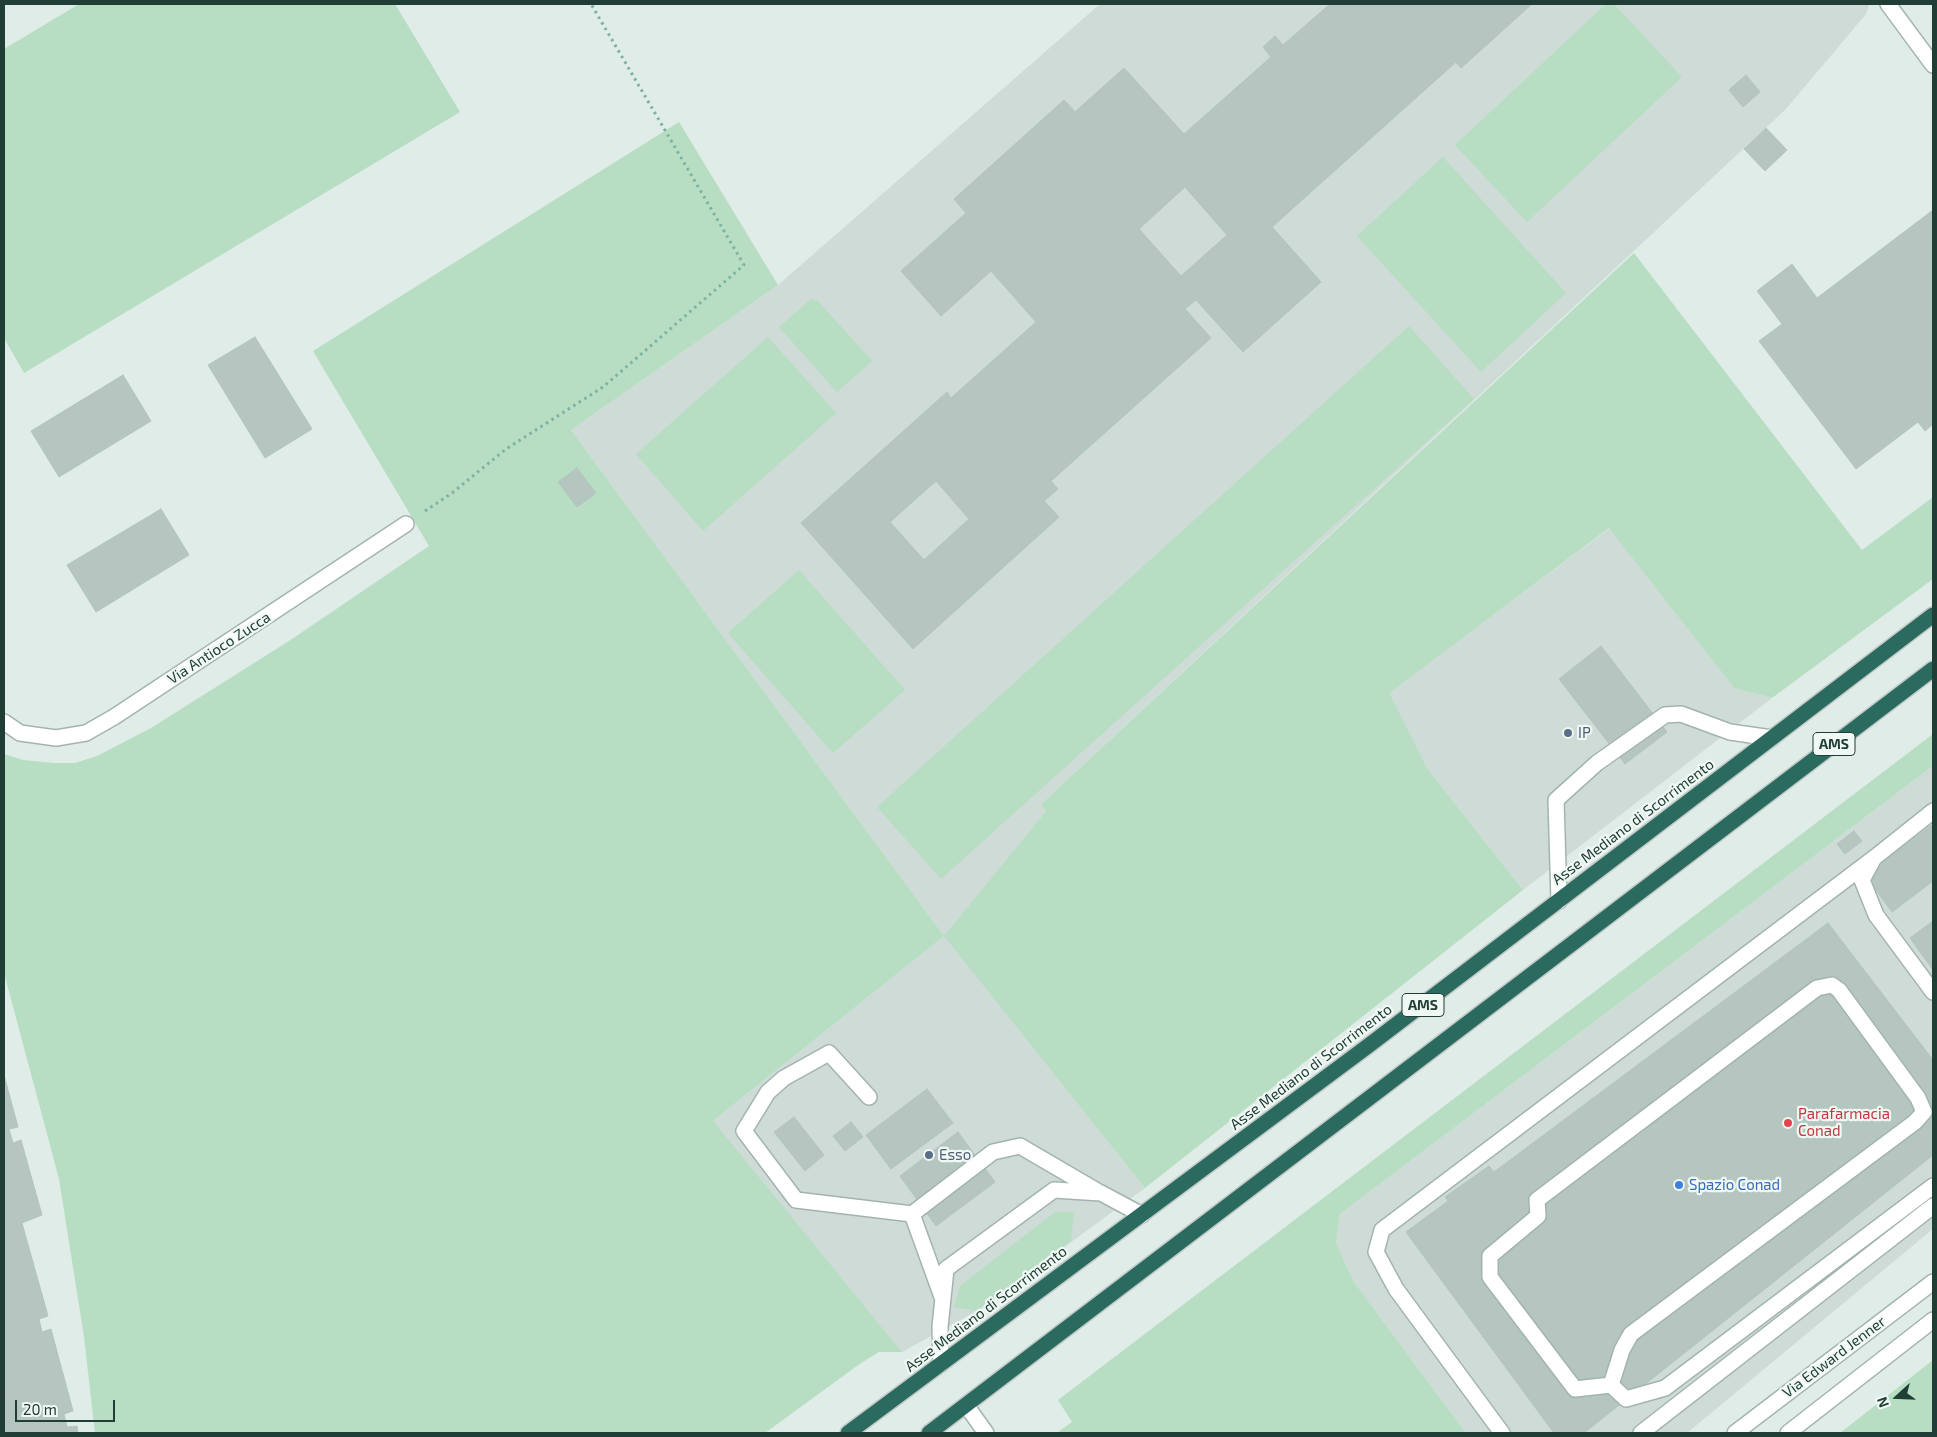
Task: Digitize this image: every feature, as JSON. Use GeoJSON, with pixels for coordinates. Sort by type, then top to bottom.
{"type":"FeatureCollection","features":[{"type":"Feature","properties":{"kind":"highway","name":"Asse Mediano di Scorrimento"},"geometry":{"type":"LineString","coordinates":[[848,1433],[1142,1215],[1559,901],[1933,615]]}},
{"type":"Feature","properties":{"kind":"highway","name":"AMS"},"geometry":{"type":"LineString","coordinates":[[929,1433],[1933,668]]}},
{"type":"Feature","properties":{"kind":"street"},"geometry":{"type":"LineString","coordinates":[[1888,4],[1933,65]]}},
{"type":"Feature","properties":{"kind":"street","name":"Via Antioco Zucca"},"geometry":{"type":"LineString","coordinates":[[4,722],[20,733],[56,738],[86,733],[114,717],[406,524]]}},
{"type":"Feature","properties":{"kind":"street"},"geometry":{"type":"LineString","coordinates":[[1559,901],[1556,800],[1597,763],[1666,715],[1681,714],[1730,732],[1772,738]]}},
{"type":"Feature","properties":{"kind":"street"},"geometry":{"type":"LineString","coordinates":[[1502,1433],[1396,1289],[1376,1252],[1382,1230],[1874,858],[1933,811]]}},
{"type":"Feature","properties":{"kind":"street"},"geometry":{"type":"LineString","coordinates":[[1874,858],[1862,880],[1876,915],[1933,992]]}},
{"type":"Feature","properties":{"kind":"street"},"geometry":{"type":"LineString","coordinates":[[1611,1385],[1622,1350],[1631,1334],[1908,1128],[1924,1112],[1918,1098],[1839,990],[1832,985],[1817,988],[1537,1200],[1538,1216],[1490,1256],[1490,1277],[1575,1389],[1611,1385],[1626,1399],[1665,1388],[1933,1186]]}},
{"type":"Feature","properties":{"kind":"street"},"geometry":{"type":"LineString","coordinates":[[869,1097],[829,1053],[784,1078],[768,1092],[744,1131],[796,1200],[912,1214],[993,1152],[1020,1146],[1101,1194],[1142,1215]]}},
{"type":"Feature","properties":{"kind":"street"},"geometry":{"type":"LineString","coordinates":[[941,1364],[940,1327],[946,1269],[1054,1190],[1101,1194]]}},
{"type":"Feature","properties":{"kind":"street"},"geometry":{"type":"LineString","coordinates":[[1641,1433],[1933,1206]]}},
{"type":"Feature","properties":{"kind":"street"},"geometry":{"type":"LineString","coordinates":[[912,1214],[943,1300]]}},
{"type":"Feature","properties":{"kind":"street","name":"Via Edward Jenner"},"geometry":{"type":"LineString","coordinates":[[1735,1433],[1933,1282]]}},
{"type":"Feature","properties":{"kind":"street"},"geometry":{"type":"LineString","coordinates":[[1788,1433],[1933,1320]]}},
{"type":"Feature","properties":{"kind":"street"},"geometry":{"type":"LineString","coordinates":[[966,1405],[986,1433]]}},
{"type":"Feature","properties":{"kind":"path"},"geometry":{"type":"LineString","coordinates":[[406,524],[452,493],[506,449],[603,387],[744,265],[591,4]]}},
{"type":"Feature","properties":{"kind":"shaded area"},"geometry":{"type":"Polygon","coordinates":[[[1100,4],[1867,4],[1869,6],[1866,14],[1786,109],[1040,805],[1046,811],[945,936],[1145,1188],[977,1311],[902,1352],[712,1122],[944,936],[571,430],[778,285],[1100,4]]]}},
{"type":"Feature","properties":{"kind":"shaded area","name":"IP"},"geometry":{"type":"Polygon","coordinates":[[[1610,528],[1734,688],[1772,698],[1523,890],[1427,768],[1388,693],[1610,528]]]}},
{"type":"Feature","properties":{"kind":"shaded area"},"geometry":{"type":"Polygon","coordinates":[[[1933,766],[1933,1229],[1687,1433],[1466,1433],[1354,1282],[1336,1243],[1340,1214],[1933,766]]]}},
{"type":"Feature","properties":{"kind":"green space"},"geometry":{"type":"Polygon","coordinates":[[[79,4],[395,4],[460,112],[24,373],[4,338],[4,49],[79,4]]]}},
{"type":"Feature","properties":{"kind":"green space"},"geometry":{"type":"Polygon","coordinates":[[[1606,4],[1614,4],[1682,77],[1527,222],[1455,145],[1606,4]]]}},
{"type":"Feature","properties":{"kind":"green space"},"geometry":{"type":"Polygon","coordinates":[[[679,122],[778,285],[571,430],[944,936],[713,1121],[902,1352],[879,1352],[765,1433],[95,1433],[84,1337],[59,1179],[4,973],[4,754],[23,760],[54,763],[75,763],[97,756],[151,728],[289,641],[429,546],[313,351],[679,122]]]}},
{"type":"Feature","properties":{"kind":"green space"},"geometry":{"type":"Polygon","coordinates":[[[1443,157],[1566,293],[1481,372],[1357,236],[1443,157]]]}},
{"type":"Feature","properties":{"kind":"green space"},"geometry":{"type":"Polygon","coordinates":[[[1634,253],[1862,550],[1933,497],[1933,579],[1772,698],[1734,688],[1609,528],[1389,693],[1427,768],[1523,890],[1145,1188],[944,936],[1046,811],[1040,805],[1634,253]]]}},
{"type":"Feature","properties":{"kind":"green space"},"geometry":{"type":"Polygon","coordinates":[[[812,298],[815,302],[817,300],[872,361],[837,392],[779,327],[812,298]]]}},
{"type":"Feature","properties":{"kind":"green space"},"geometry":{"type":"Polygon","coordinates":[[[1409,326],[1474,399],[941,879],[877,807],[1409,326]]]}},
{"type":"Feature","properties":{"kind":"green space"},"geometry":{"type":"Polygon","coordinates":[[[768,337],[836,413],[703,531],[636,454],[768,337]]]}},
{"type":"Feature","properties":{"kind":"green space"},"geometry":{"type":"Polygon","coordinates":[[[799,570],[905,690],[833,753],[728,633],[799,570]]]}},
{"type":"Feature","properties":{"kind":"green space"},"geometry":{"type":"Polygon","coordinates":[[[1933,734],[1933,766],[1340,1214],[1336,1243],[1354,1282],[1466,1433],[1057,1433],[1072,1422],[1058,1400],[1933,734]]]}},
{"type":"Feature","properties":{"kind":"green space"},"geometry":{"type":"Polygon","coordinates":[[[1055,1212],[1074,1212],[1071,1241],[977,1311],[954,1307],[960,1286],[1055,1212]]]}},
{"type":"Feature","properties":{"kind":"green space"},"geometry":{"type":"Polygon","coordinates":[[[1933,1360],[1933,1433],[1840,1433],[1933,1360]]]}},
{"type":"Feature","properties":{"kind":"building"},"geometry":{"type":"Polygon","coordinates":[[[1330,4],[1532,4],[1461,68],[1456,62],[1272,227],[1321,282],[1243,352],[1196,300],[1185,309],[1211,338],[1051,481],[1058,489],[1044,501],[1059,517],[913,649],[801,523],[947,392],[951,398],[1036,322],[991,271],[941,316],[901,271],[966,213],[954,199],[1064,100],[1075,112],[1124,68],[1184,134],[1271,57],[1263,47],[1275,36],[1283,45],[1330,4]],[[1185,187],[1139,229],[1181,276],[1227,235],[1185,187]],[[936,481],[890,522],[924,560],[969,519],[936,481]]]}},
{"type":"Feature","properties":{"kind":"building"},"geometry":{"type":"Polygon","coordinates":[[[1746,75],[1760,92],[1743,107],[1729,90],[1746,75]]]}},
{"type":"Feature","properties":{"kind":"building"},"geometry":{"type":"Polygon","coordinates":[[[1766,128],[1787,150],[1765,171],[1744,149],[1766,128]]]}},
{"type":"Feature","properties":{"kind":"building"},"geometry":{"type":"Polygon","coordinates":[[[1933,210],[1933,424],[1925,431],[1918,422],[1856,469],[1759,341],[1782,324],[1757,291],[1792,264],[1817,298],[1933,210]]]}},
{"type":"Feature","properties":{"kind":"building"},"geometry":{"type":"Polygon","coordinates":[[[255,337],[312,429],[265,458],[208,365],[255,337]]]}},
{"type":"Feature","properties":{"kind":"building"},"geometry":{"type":"Polygon","coordinates":[[[123,375],[151,421],[59,477],[31,431],[123,375]]]}},
{"type":"Feature","properties":{"kind":"building"},"geometry":{"type":"Polygon","coordinates":[[[577,468],[596,493],[577,507],[558,482],[577,468]]]}},
{"type":"Feature","properties":{"kind":"building"},"geometry":{"type":"Polygon","coordinates":[[[161,509],[189,555],[96,612],[67,565],[161,509]]]}},
{"type":"Feature","properties":{"kind":"building"},"geometry":{"type":"Polygon","coordinates":[[[1601,646],[1667,732],[1625,764],[1559,679],[1601,646]]]}},
{"type":"Feature","properties":{"kind":"building"},"geometry":{"type":"Polygon","coordinates":[[[1933,824],[1933,881],[1892,912],[1865,875],[1933,824]]]}},
{"type":"Feature","properties":{"kind":"building"},"geometry":{"type":"Polygon","coordinates":[[[1854,831],[1862,841],[1845,854],[1837,844],[1854,831]]]}},
{"type":"Feature","properties":{"kind":"building"},"geometry":{"type":"Polygon","coordinates":[[[1933,921],[1933,970],[1910,938],[1933,921]]]}},
{"type":"Feature","properties":{"kind":"building","name":"Spazio Conad"},"geometry":{"type":"Polygon","coordinates":[[[1828,923],[1933,1060],[1933,1155],[1584,1433],[1554,1433],[1406,1232],[1448,1201],[1445,1197],[1489,1166],[1494,1172],[1828,923]]]}},
{"type":"Feature","properties":{"kind":"building"},"geometry":{"type":"Polygon","coordinates":[[[4,1075],[18,1127],[9,1129],[13,1143],[21,1140],[42,1215],[22,1223],[48,1316],[39,1319],[42,1332],[51,1329],[73,1411],[64,1414],[67,1427],[77,1426],[78,1433],[4,1433],[4,1075]]]}},
{"type":"Feature","properties":{"kind":"building"},"geometry":{"type":"Polygon","coordinates":[[[927,1089],[953,1123],[891,1169],[866,1135],[927,1089]]]}},
{"type":"Feature","properties":{"kind":"building"},"geometry":{"type":"Polygon","coordinates":[[[794,1117],[824,1155],[805,1171],[774,1132],[794,1117]]]}},
{"type":"Feature","properties":{"kind":"building"},"geometry":{"type":"Polygon","coordinates":[[[851,1122],[863,1137],[845,1151],[833,1136],[851,1122]]]}},
{"type":"Feature","properties":{"kind":"building"},"geometry":{"type":"Polygon","coordinates":[[[958,1132],[995,1182],[936,1226],[900,1176],[958,1132]]]}},
{"type":"Feature","properties":{"kind":"place","name":"IP"},"geometry":{"type":"Point","coordinates":[1568,733]}},
{"type":"Feature","properties":{"kind":"place","name":"Parafarmacia Conad"},"geometry":{"type":"Point","coordinates":[1788,1123]}},
{"type":"Feature","properties":{"kind":"place","name":"Esso"},"geometry":{"type":"Point","coordinates":[929,1155]}},
{"type":"Feature","properties":{"kind":"place","name":"Spazio Conad"},"geometry":{"type":"Point","coordinates":[1679,1185]}}]}
